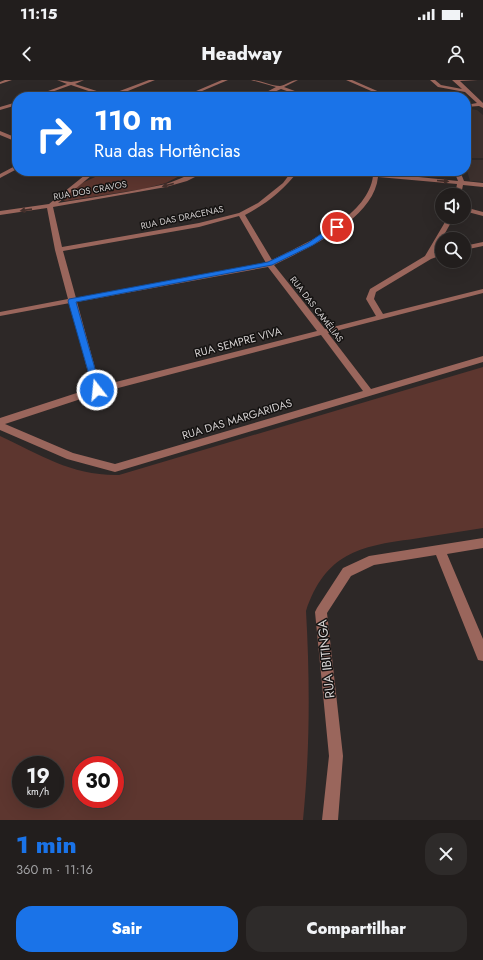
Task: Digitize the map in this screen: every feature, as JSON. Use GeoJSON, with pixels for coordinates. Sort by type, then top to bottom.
{"type":"FeatureCollection","features":[{"type":"Feature","properties":{"kind":"street"},"geometry":{"type":"LineString","coordinates":[[0,83],[10,80]]}},
{"type":"Feature","properties":{"kind":"street"},"geometry":{"type":"LineString","coordinates":[[59,80],[95,92]]}},
{"type":"Feature","properties":{"kind":"street"},"geometry":{"type":"LineString","coordinates":[[48,92],[82,80]]}},
{"type":"Feature","properties":{"kind":"street"},"geometry":{"type":"LineString","coordinates":[[123,92],[153,80]]}},
{"type":"Feature","properties":{"kind":"street"},"geometry":{"type":"LineString","coordinates":[[196,92],[226,80]]}},
{"type":"Feature","properties":{"kind":"street"},"geometry":{"type":"LineString","coordinates":[[253,80],[294,92]]}},
{"type":"Feature","properties":{"kind":"street"},"geometry":{"type":"LineString","coordinates":[[269,92],[296,80]]}},
{"type":"Feature","properties":{"kind":"street"},"geometry":{"type":"LineString","coordinates":[[348,80],[377,92]]}},
{"type":"Feature","properties":{"kind":"street"},"geometry":{"type":"LineString","coordinates":[[432,80],[440,86],[467,91]]}},
{"type":"Feature","properties":{"kind":"street"},"geometry":{"type":"LineString","coordinates":[[455,80],[467,91]]}},
{"type":"Feature","properties":{"kind":"street"},"geometry":{"type":"LineString","coordinates":[[455,80],[476,80]]}},
{"type":"Feature","properties":{"kind":"street"},"geometry":{"type":"LineString","coordinates":[[471,95],[482,105]]}},
{"type":"Feature","properties":{"kind":"street"},"geometry":{"type":"LineString","coordinates":[[0,109],[12,105]]}},
{"type":"Feature","properties":{"kind":"street"},"geometry":{"type":"LineString","coordinates":[[471,106],[482,105]]}},
{"type":"Feature","properties":{"kind":"street"},"geometry":{"type":"LineString","coordinates":[[0,133],[12,138]]}},
{"type":"Feature","properties":{"kind":"street"},"geometry":{"type":"LineString","coordinates":[[0,138],[12,133]]}},
{"type":"Feature","properties":{"kind":"street"},"geometry":{"type":"LineString","coordinates":[[0,176],[12,170]]}},
{"type":"Feature","properties":{"kind":"street"},"geometry":{"type":"LineString","coordinates":[[87,176],[50,207],[72,301],[97,390]]}},
{"type":"Feature","properties":{"kind":"street","name":"RUA DOS CRAVOS"},"geometry":{"type":"LineString","coordinates":[[0,214],[50,207],[165,186],[195,176]]}},
{"type":"Feature","properties":{"kind":"street","name":"RUA DAS DRACENAS"},"geometry":{"type":"LineString","coordinates":[[59,250],[199,225],[241,214],[260,204],[285,184],[291,176]]}},
{"type":"Feature","properties":{"kind":"street"},"geometry":{"type":"LineString","coordinates":[[0,314],[270,264],[311,244],[350,218],[372,193],[375,176]]}},
{"type":"Feature","properties":{"kind":"street"},"geometry":{"type":"LineString","coordinates":[[404,176],[483,185]]}},
{"type":"Feature","properties":{"kind":"street"},"geometry":{"type":"LineString","coordinates":[[458,176],[460,182],[459,188]]}},
{"type":"Feature","properties":{"kind":"street"},"geometry":{"type":"LineString","coordinates":[[471,211],[483,214]]}},
{"type":"Feature","properties":{"kind":"street","name":"RUA DAS CAMÉLIAS"},"geometry":{"type":"LineString","coordinates":[[241,214],[270,264],[369,392]]}},
{"type":"Feature","properties":{"kind":"street"},"geometry":{"type":"LineString","coordinates":[[428,257],[447,224]]}},
{"type":"Feature","properties":{"kind":"street"},"geometry":{"type":"LineString","coordinates":[[471,247],[483,244]]}},
{"type":"Feature","properties":{"kind":"street"},"geometry":{"type":"LineString","coordinates":[[382,317],[370,298],[373,291],[428,257],[435,255]]}},
{"type":"Feature","properties":{"kind":"street","name":"RUA SEMPRE VIVA"},"geometry":{"type":"LineString","coordinates":[[0,424],[97,390],[483,291]]}},
{"type":"Feature","properties":{"kind":"street","name":"RUA DAS MARGARIDAS"},"geometry":{"type":"LineString","coordinates":[[0,424],[71,456],[115,468],[483,359]]}},
{"type":"Feature","properties":{"kind":"street","name":"RUA IBITINGA"},"geometry":{"type":"LineString","coordinates":[[330,820],[336,756],[321,612],[348,572],[373,560],[483,543]]}},
{"type":"Feature","properties":{"kind":"street"},"geometry":{"type":"LineString","coordinates":[[440,550],[483,655]]}},
{"type":"Feature","properties":{"kind":"shaded area"},"geometry":{"type":"Polygon","coordinates":[[[471,109],[477,110],[483,115],[483,158],[471,158],[471,109]]]}},
{"type":"Feature","properties":{"kind":"shaded area"},"geometry":{"type":"Polygon","coordinates":[[[471,160],[483,160],[483,182],[470,181],[469,176],[471,176],[471,160]]]}},
{"type":"Feature","properties":{"kind":"shaded area"},"geometry":{"type":"Polygon","coordinates":[[[97,176],[179,176],[166,183],[143,189],[65,201],[63,200],[80,184],[97,176]]]}},
{"type":"Feature","properties":{"kind":"shaded area"},"geometry":{"type":"Polygon","coordinates":[[[483,367],[483,528],[376,545],[346,556],[334,565],[323,577],[314,592],[306,611],[309,716],[303,820],[0,820],[0,436],[57,463],[86,472],[119,475],[483,367]]]}},
{"type":"Feature","properties":{"kind":"route"},"geometry":{"type":"LineString","coordinates":[[97,390],[72,301],[270,264],[311,244],[337,227]]}}]}
